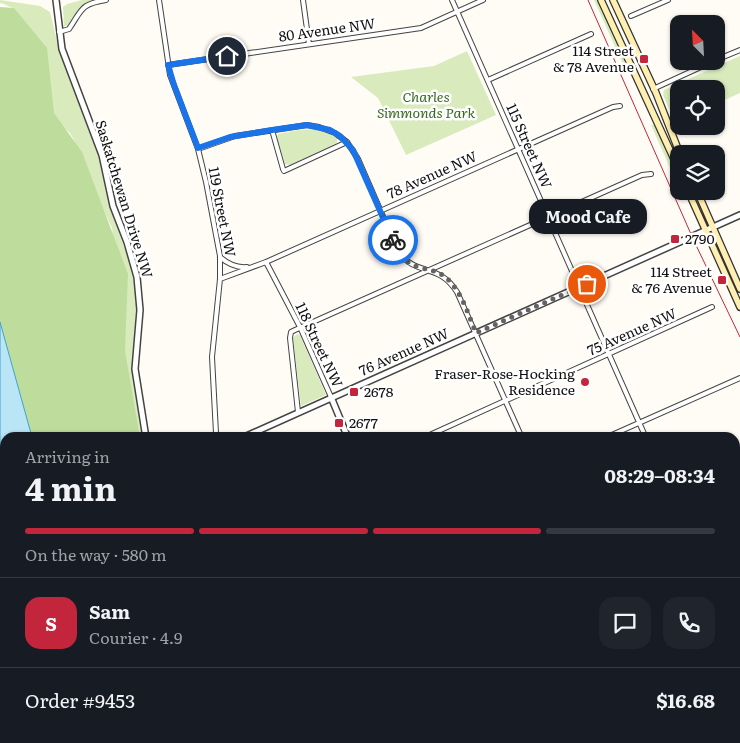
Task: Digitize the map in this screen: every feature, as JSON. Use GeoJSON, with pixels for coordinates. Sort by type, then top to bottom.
{"type":"FeatureCollection","features":[{"type":"Feature","properties":{"kind":"main road"},"geometry":{"type":"LineString","coordinates":[[601,0],[670,150]]}},
{"type":"Feature","properties":{"kind":"main road"},"geometry":{"type":"LineString","coordinates":[[613,0],[676,145]]}},
{"type":"Feature","properties":{"kind":"main road"},"geometry":{"type":"LineString","coordinates":[[692,200],[740,307]]}},
{"type":"Feature","properties":{"kind":"main road"},"geometry":{"type":"LineString","coordinates":[[700,200],[740,289]]}},
{"type":"Feature","properties":{"kind":"street","name":"Saskatchewan Drive NW"},"geometry":{"type":"LineString","coordinates":[[56,0],[62,49],[102,155],[112,206],[127,242],[136,271],[140,310],[135,369],[145,432]]}},
{"type":"Feature","properties":{"kind":"street"},"geometry":{"type":"LineString","coordinates":[[59,32],[69,29],[77,14],[84,7],[91,3],[106,0]]}},
{"type":"Feature","properties":{"kind":"street","name":"119 Street NW"},"geometry":{"type":"LineString","coordinates":[[159,0],[168,65],[198,148],[220,256],[220,279],[212,357],[216,432]]}},
{"type":"Feature","properties":{"kind":"street"},"geometry":{"type":"LineString","coordinates":[[302,0],[309,44]]}},
{"type":"Feature","properties":{"kind":"street","name":"115 Street NW"},"geometry":{"type":"LineString","coordinates":[[452,0],[644,432]]}},
{"type":"Feature","properties":{"kind":"street","name":"80 Avenue NW"},"geometry":{"type":"LineString","coordinates":[[168,65],[421,28],[483,0]]}},
{"type":"Feature","properties":{"kind":"street"},"geometry":{"type":"LineString","coordinates":[[631,16],[668,0]]}},
{"type":"Feature","properties":{"kind":"street"},"geometry":{"type":"LineString","coordinates":[[488,80],[591,34]]}},
{"type":"Feature","properties":{"kind":"street"},"geometry":{"type":"LineString","coordinates":[[725,57],[740,50]]}},
{"type":"Feature","properties":{"kind":"street"},"geometry":{"type":"LineString","coordinates":[[653,89],[695,70]]}},
{"type":"Feature","properties":{"kind":"street","name":"78 Avenue NW"},"geometry":{"type":"LineString","coordinates":[[220,279],[255,267],[613,106],[620,106]]}},
{"type":"Feature","properties":{"kind":"street"},"geometry":{"type":"LineString","coordinates":[[198,148],[230,137],[307,125],[335,133],[347,142],[358,159],[402,257],[414,266],[431,270],[444,276],[454,287],[519,432]]}},
{"type":"Feature","properties":{"kind":"street"},"geometry":{"type":"LineString","coordinates":[[272,130],[284,171],[347,142]]}},
{"type":"Feature","properties":{"kind":"street"},"geometry":{"type":"LineString","coordinates":[[300,328],[642,175],[651,174]]}},
{"type":"Feature","properties":{"kind":"street","name":"76 Avenue NW"},"geometry":{"type":"LineString","coordinates":[[255,432],[740,215]]}},
{"type":"Feature","properties":{"kind":"street"},"geometry":{"type":"LineString","coordinates":[[220,256],[225,262],[237,267],[255,267]]}},
{"type":"Feature","properties":{"kind":"street","name":"118 Street NW"},"geometry":{"type":"LineString","coordinates":[[266,262],[300,328],[346,432]]}},
{"type":"Feature","properties":{"kind":"street","name":"75 Avenue NW"},"geometry":{"type":"LineString","coordinates":[[436,432],[712,306]]}},
{"type":"Feature","properties":{"kind":"street","name":"118 Street NW"},"geometry":{"type":"LineString","coordinates":[[298,412],[290,338],[291,332],[300,328]]}},
{"type":"Feature","properties":{"kind":"street"},"geometry":{"type":"LineString","coordinates":[[618,432],[740,378]]}},
{"type":"Feature","properties":{"kind":"green space"},"geometry":{"type":"Polygon","coordinates":[[[0,0],[40,6],[50,12],[60,53],[100,161],[109,205],[131,265],[136,295],[132,373],[141,432],[136,432],[130,413],[112,228],[77,152],[74,140],[70,133],[49,114],[13,14],[14,8],[0,3],[0,0]]]}},
{"type":"Feature","properties":{"kind":"green space"},"geometry":{"type":"Polygon","coordinates":[[[82,0],[92,0],[78,9],[68,26],[64,26],[63,7],[82,0]]]}},
{"type":"Feature","properties":{"kind":"green space"},"geometry":{"type":"Polygon","coordinates":[[[594,0],[598,0],[622,53],[627,73],[594,0]]]}},
{"type":"Feature","properties":{"kind":"green space"},"geometry":{"type":"Polygon","coordinates":[[[0,7],[14,8],[47,48],[54,113],[82,152],[128,274],[125,351],[139,432],[31,432],[0,322],[0,7]]]}},
{"type":"Feature","properties":{"kind":"green space","name":"Charles Simmonds Park"},"geometry":{"type":"Polygon","coordinates":[[[467,51],[496,115],[406,155],[378,98],[351,77],[434,66],[467,51]]]}},
{"type":"Feature","properties":{"kind":"green space"},"geometry":{"type":"Polygon","coordinates":[[[740,56],[740,93],[725,100],[725,80],[686,80],[709,70],[725,70],[725,63],[740,56]]]}},
{"type":"Feature","properties":{"kind":"green space"},"geometry":{"type":"Polygon","coordinates":[[[670,87],[670,111],[663,95],[664,90],[670,87]]]}},
{"type":"Feature","properties":{"kind":"green space"},"geometry":{"type":"Polygon","coordinates":[[[655,124],[670,158],[670,168],[651,125],[655,124]]]}},
{"type":"Feature","properties":{"kind":"green space"},"geometry":{"type":"Polygon","coordinates":[[[315,129],[337,138],[337,143],[290,165],[285,164],[277,137],[278,134],[315,129]]]}},
{"type":"Feature","properties":{"kind":"green space"},"geometry":{"type":"Polygon","coordinates":[[[297,334],[300,335],[326,395],[301,406],[293,338],[297,334]]]}},
{"type":"Feature","properties":{"kind":"water"},"geometry":{"type":"Polygon","coordinates":[[[0,322],[31,432],[0,432],[0,322]]]}},
{"type":"Feature","properties":{"kind":"tram line"},"geometry":{"type":"LineString","coordinates":[[588,0],[694,241],[740,337]]}},
{"type":"Feature","properties":{"kind":"way so far"},"geometry":{"type":"LineString","coordinates":[[393,240],[399,253],[410,264],[435,271],[451,283],[476,333],[587,284]]}},
{"type":"Feature","properties":{"kind":"place","name":"114 Street & 78 Avenue"},"geometry":{"type":"Point","coordinates":[644,59]}},
{"type":"Feature","properties":{"kind":"place","name":"2790"},"geometry":{"type":"Point","coordinates":[675,239]}},
{"type":"Feature","properties":{"kind":"place","name":"114 Street & 76 Avenue"},"geometry":{"type":"Point","coordinates":[722,280]}},
{"type":"Feature","properties":{"kind":"place","name":"Mood Cafe"},"geometry":{"type":"Point","coordinates":[587,284]}},
{"type":"Feature","properties":{"kind":"place","name":"Fraser-Rose-Hocking Residence"},"geometry":{"type":"Point","coordinates":[585,382]}},
{"type":"Feature","properties":{"kind":"place","name":"2678"},"geometry":{"type":"Point","coordinates":[354,392]}},
{"type":"Feature","properties":{"kind":"place","name":"2677"},"geometry":{"type":"Point","coordinates":[339,423]}},
{"type":"Feature","properties":{"kind":"route"},"geometry":{"type":"LineString","coordinates":[[227,56],[168,65],[170,75],[198,148],[230,137],[307,125],[330,130],[347,142],[353,150],[393,240]]}}]}
